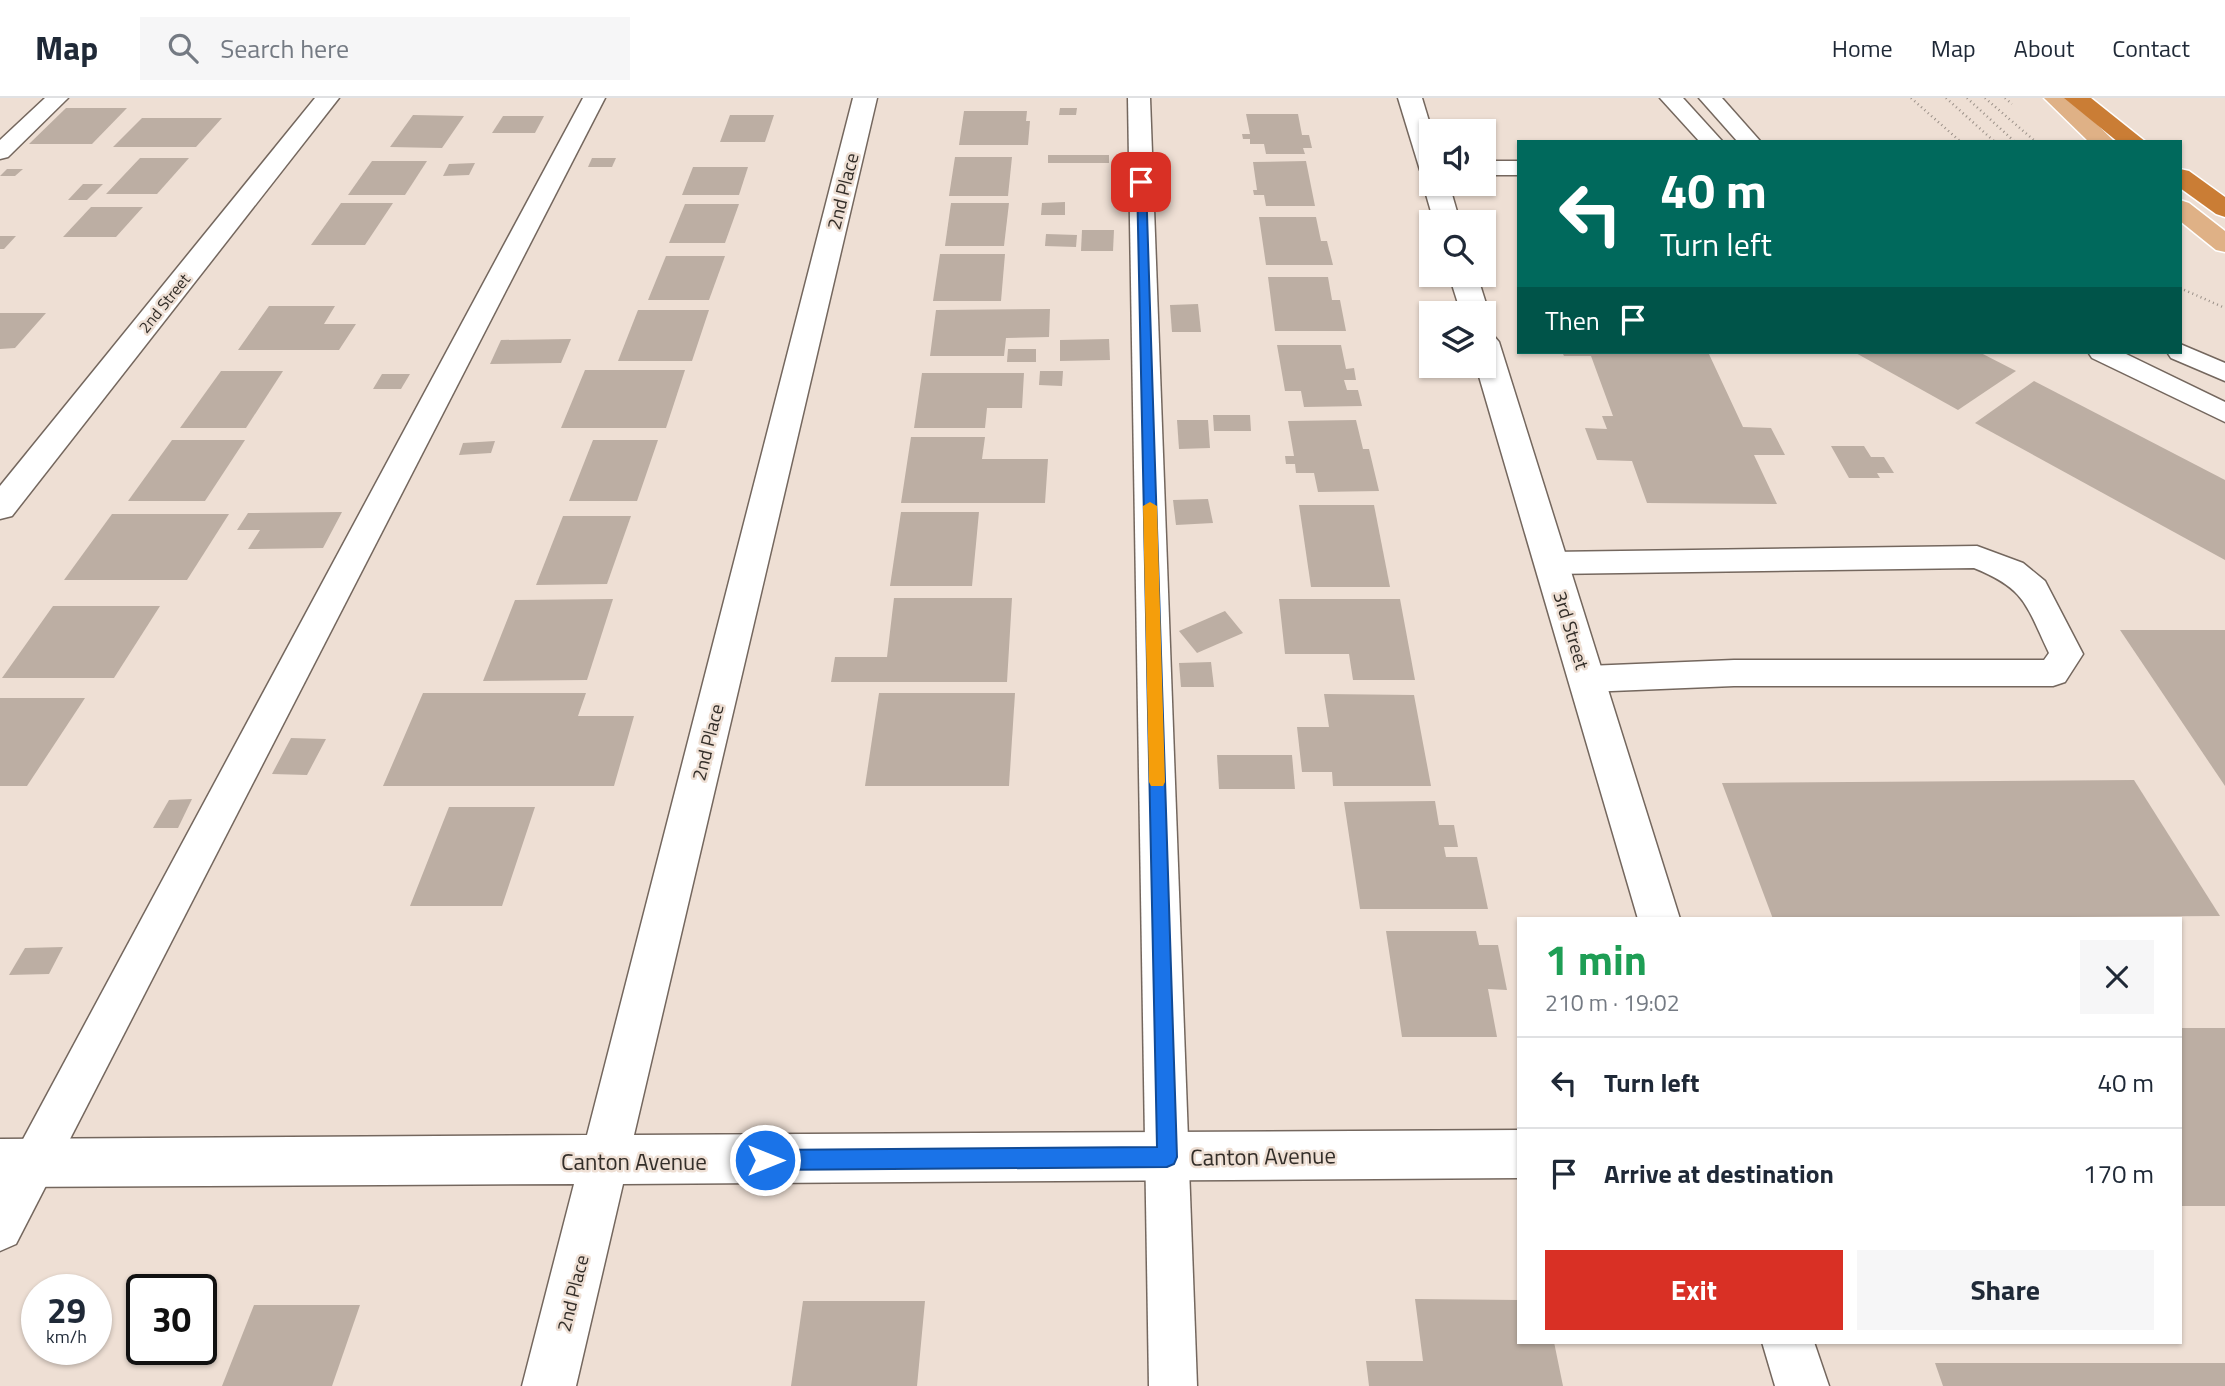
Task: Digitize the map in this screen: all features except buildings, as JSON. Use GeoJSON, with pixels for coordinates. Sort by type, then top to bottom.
{"type":"FeatureCollection","features":[{"type":"Feature","properties":{"kind":"highway"},"geometry":{"type":"LineString","coordinates":[[2076,98],[2131,140]]}},
{"type":"Feature","properties":{"kind":"highway"},"geometry":{"type":"LineString","coordinates":[[2182,177],[2225,209]]}},
{"type":"Feature","properties":{"kind":"main road"},"geometry":{"type":"LineString","coordinates":[[2056,98],[2101,140]]}},
{"type":"Feature","properties":{"kind":"main road"},"geometry":{"type":"LineString","coordinates":[[2182,210],[2225,244]]}},
{"type":"Feature","properties":{"kind":"street","name":"2nd Street"},"geometry":{"type":"LineString","coordinates":[[0,508],[327,98]]}},
{"type":"Feature","properties":{"kind":"street","name":"2nd Place"},"geometry":{"type":"LineString","coordinates":[[548,1386],[865,98]]}},
{"type":"Feature","properties":{"kind":"street"},"geometry":{"type":"LineString","coordinates":[[1410,98],[1419,128]]}},
{"type":"Feature","properties":{"kind":"street","name":"3rd Street"},"geometry":{"type":"LineString","coordinates":[[1495,378],[1658,917]]}},
{"type":"Feature","properties":{"kind":"street","name":"Canton Avenue"},"geometry":{"type":"LineString","coordinates":[[17,1163],[1517,1154]]}},
{"type":"Feature","properties":{"kind":"street"},"geometry":{"type":"LineString","coordinates":[[1789,1344],[1802,1386]]}},
{"type":"Feature","properties":{"kind":"lane"},"geometry":{"type":"LineString","coordinates":[[0,152],[57,98]]}},
{"type":"Feature","properties":{"kind":"lane"},"geometry":{"type":"LineString","coordinates":[[0,1228],[17,1163],[594,98]]}},
{"type":"Feature","properties":{"kind":"lane"},"geometry":{"type":"LineString","coordinates":[[1139,98],[1174,1386]]}},
{"type":"Feature","properties":{"kind":"lane"},"geometry":{"type":"LineString","coordinates":[[1671,98],[1710,140]]}},
{"type":"Feature","properties":{"kind":"lane"},"geometry":{"type":"LineString","coordinates":[[1710,98],[1748,140]]}},
{"type":"Feature","properties":{"kind":"lane"},"geometry":{"type":"LineString","coordinates":[[1496,168],[1517,168]]}},
{"type":"Feature","properties":{"kind":"lane"},"geometry":{"type":"LineString","coordinates":[[2182,353],[2225,373]]}},
{"type":"Feature","properties":{"kind":"lane"},"geometry":{"type":"LineString","coordinates":[[2105,354],[2225,413]]}},
{"type":"Feature","properties":{"kind":"lane"},"geometry":{"type":"LineString","coordinates":[[1552,563],[1977,557],[2012,571],[2034,589],[2066,654],[2053,673],[1734,673],[1587,679]]}},
{"type":"Feature","properties":{"kind":"path"},"geometry":{"type":"LineString","coordinates":[[1911,98],[1959,140]]}},
{"type":"Feature","properties":{"kind":"path"},"geometry":{"type":"LineString","coordinates":[[1947,98],[1992,140]]}},
{"type":"Feature","properties":{"kind":"path"},"geometry":{"type":"LineString","coordinates":[[1967,98],[2013,140]]}},
{"type":"Feature","properties":{"kind":"path"},"geometry":{"type":"LineString","coordinates":[[1985,98],[2034,140]]}},
{"type":"Feature","properties":{"kind":"path"},"geometry":{"type":"LineString","coordinates":[[2182,289],[2225,308]]}},
{"type":"Feature","properties":{"kind":"slow traffic"},"geometry":{"type":"LineString","coordinates":[[1150,506],[1157,782]]}},
{"type":"Feature","properties":{"kind":"route"},"geometry":{"type":"LineString","coordinates":[[765,1160],[1167,1157],[1141,182]]}}]}
